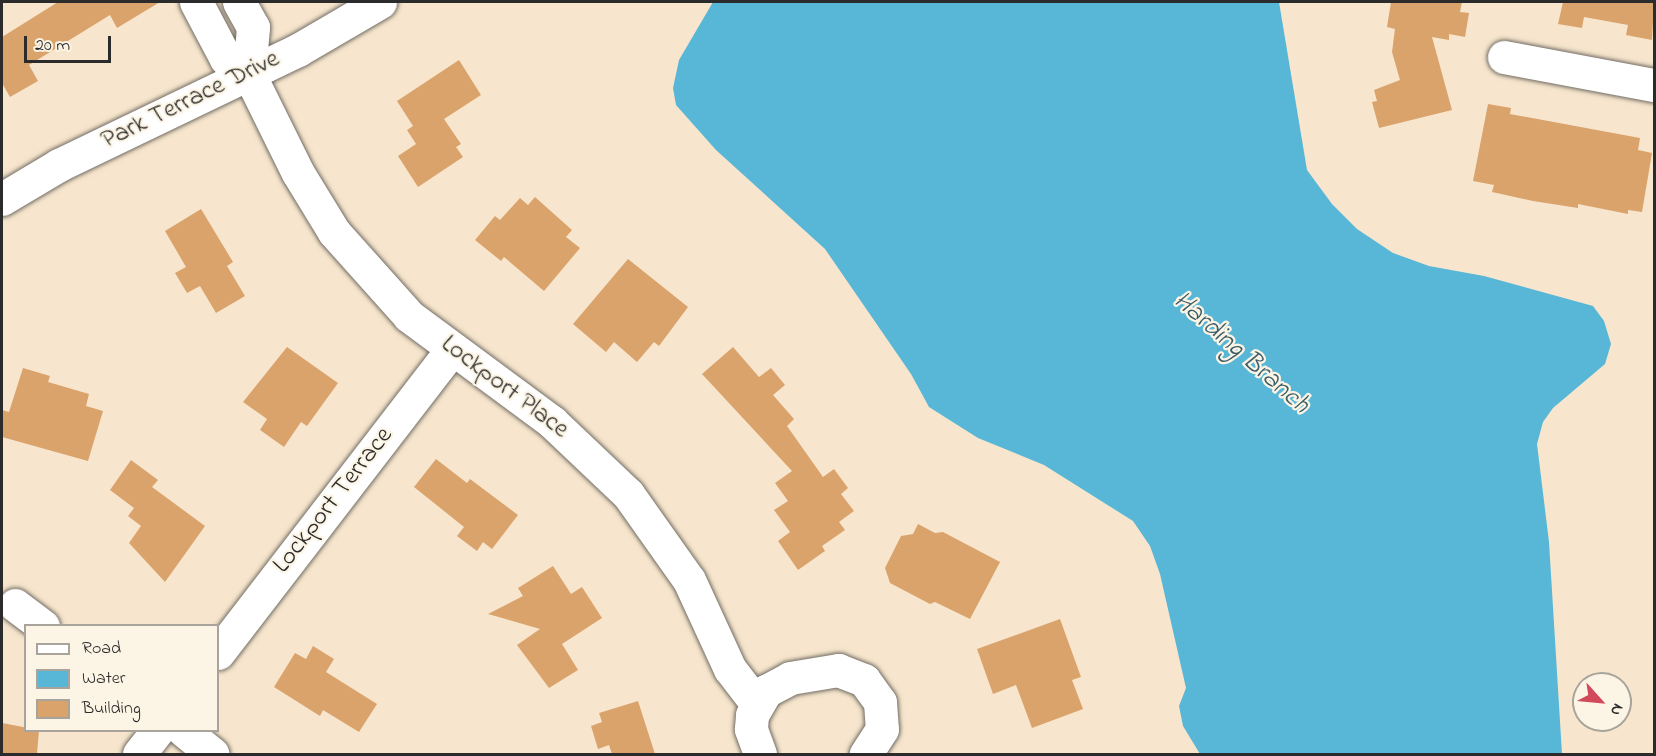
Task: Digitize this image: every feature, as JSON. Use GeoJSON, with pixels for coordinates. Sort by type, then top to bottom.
{"type":"FeatureCollection","features":[{"type":"Feature","properties":{"kind":"street"},"geometry":{"type":"LineString","coordinates":[[196,2],[226,59],[249,74],[253,27],[239,2]]}},
{"type":"Feature","properties":{"kind":"street","name":"Park Terrace Drive"},"geometry":{"type":"LineString","coordinates":[[2,199],[59,165],[249,74],[380,2]]}},
{"type":"Feature","properties":{"kind":"street"},"geometry":{"type":"LineString","coordinates":[[1504,57],[1654,85]]}},
{"type":"Feature","properties":{"kind":"street","name":"Lockport Place"},"geometry":{"type":"LineString","coordinates":[[249,74],[298,173],[334,232],[394,301],[451,350],[552,422],[628,494],[689,580],[730,669],[757,704]]}},
{"type":"Feature","properties":{"kind":"street","name":"Lockport Terrace"},"geometry":{"type":"LineString","coordinates":[[219,652],[451,350]]}},
{"type":"Feature","properties":{"kind":"street"},"geometry":{"type":"LineString","coordinates":[[15,605],[40,624]]}},
{"type":"Feature","properties":{"kind":"street"},"geometry":{"type":"LineString","coordinates":[[760,754],[751,729],[757,704],[766,691],[790,678],[838,670],[852,673],[873,690],[883,716],[877,742],[866,754]]}},
{"type":"Feature","properties":{"kind":"street"},"geometry":{"type":"LineString","coordinates":[[139,754],[156,732]]}},
{"type":"Feature","properties":{"kind":"street"},"geometry":{"type":"LineString","coordinates":[[186,732],[213,754]]}},
{"type":"Feature","properties":{"kind":"water","name":"Harding Branch"},"geometry":{"type":"Polygon","coordinates":[[[713,2],[1279,2],[1307,170],[1332,204],[1357,229],[1393,253],[1429,266],[1484,276],[1593,306],[1604,321],[1611,344],[1605,364],[1553,408],[1543,422],[1537,444],[1549,542],[1562,754],[1200,754],[1183,726],[1179,706],[1186,688],[1160,574],[1150,546],[1133,521],[1044,465],[978,438],[929,407],[911,374],[825,249],[716,150],[676,105],[673,88],[679,60],[713,2]]]}},
{"type":"Feature","properties":{"kind":"building"},"geometry":{"type":"Polygon","coordinates":[[[58,2],[160,2],[117,28],[110,15],[29,65],[38,81],[10,97],[2,83],[2,37],[58,2]]]}},
{"type":"Feature","properties":{"kind":"building"},"geometry":{"type":"Polygon","coordinates":[[[1391,2],[1462,2],[1460,12],[1469,13],[1465,37],[1449,34],[1449,40],[1432,37],[1452,110],[1379,128],[1372,102],[1377,101],[1374,90],[1400,80],[1392,52],[1395,29],[1387,27],[1391,2]]]}},
{"type":"Feature","properties":{"kind":"building"},"geometry":{"type":"Polygon","coordinates":[[[1563,2],[1654,2],[1652,40],[1626,35],[1628,25],[1584,17],[1582,28],[1558,24],[1563,2]]]}},
{"type":"Feature","properties":{"kind":"building"},"geometry":{"type":"Polygon","coordinates":[[[459,60],[481,95],[444,119],[461,144],[456,147],[463,157],[418,187],[398,156],[416,144],[407,130],[413,126],[397,101],[459,60]]]}},
{"type":"Feature","properties":{"kind":"building"},"geometry":{"type":"Polygon","coordinates":[[[1488,104],[1511,108],[1510,114],[1640,138],[1638,150],[1652,153],[1642,212],[1628,210],[1628,214],[1578,204],[1578,208],[1533,201],[1492,192],[1494,185],[1473,181],[1488,104]]]}},
{"type":"Feature","properties":{"kind":"building"},"geometry":{"type":"Polygon","coordinates":[[[535,197],[572,230],[566,237],[580,248],[544,291],[504,257],[501,261],[475,240],[495,216],[500,220],[520,198],[528,205],[535,197]]]}},
{"type":"Feature","properties":{"kind":"building"},"geometry":{"type":"Polygon","coordinates":[[[201,209],[233,262],[227,266],[245,296],[216,313],[200,286],[187,293],[175,273],[186,267],[165,231],[201,209]]]}},
{"type":"Feature","properties":{"kind":"building"},"geometry":{"type":"Polygon","coordinates":[[[628,259],[688,307],[659,346],[654,342],[637,362],[614,342],[606,352],[573,324],[628,259]]]}},
{"type":"Feature","properties":{"kind":"building"},"geometry":{"type":"Polygon","coordinates":[[[287,347],[338,383],[307,426],[301,422],[284,447],[260,430],[267,419],[243,402],[287,347]]]}},
{"type":"Feature","properties":{"kind":"building"},"geometry":{"type":"Polygon","coordinates":[[[733,347],[759,377],[771,368],[785,385],[773,395],[794,419],[787,426],[823,477],[834,469],[848,488],[841,494],[854,511],[839,522],[845,530],[822,546],[825,551],[798,570],[778,541],[790,532],[774,510],[788,501],[775,483],[792,471],[702,374],[733,347]]]}},
{"type":"Feature","properties":{"kind":"building"},"geometry":{"type":"Polygon","coordinates":[[[23,368],[50,376],[48,382],[89,394],[86,406],[103,411],[88,461],[2,437],[2,410],[9,412],[23,368]]]}},
{"type":"Feature","properties":{"kind":"building"},"geometry":{"type":"Polygon","coordinates":[[[436,459],[467,483],[470,479],[518,515],[492,549],[483,542],[477,551],[457,536],[464,527],[414,487],[436,459]]]}},
{"type":"Feature","properties":{"kind":"building"},"geometry":{"type":"Polygon","coordinates":[[[131,460],[158,480],[152,487],[205,526],[165,582],[129,543],[141,526],[128,516],[134,508],[110,490],[131,460]]]}},
{"type":"Feature","properties":{"kind":"building"},"geometry":{"type":"Polygon","coordinates":[[[918,524],[935,533],[943,532],[1000,562],[970,619],[935,602],[930,604],[890,583],[885,568],[901,536],[913,534],[918,524]]]}},
{"type":"Feature","properties":{"kind":"building"},"geometry":{"type":"Polygon","coordinates":[[[553,566],[571,594],[582,587],[602,618],[562,644],[578,670],[549,688],[517,645],[540,629],[488,614],[523,596],[518,588],[553,566]]]}},
{"type":"Feature","properties":{"kind":"building"},"geometry":{"type":"Polygon","coordinates":[[[1060,619],[1081,677],[1072,680],[1083,709],[1032,728],[1016,685],[993,694],[977,649],[1060,619]]]}},
{"type":"Feature","properties":{"kind":"building"},"geometry":{"type":"Polygon","coordinates":[[[313,646],[334,659],[326,672],[377,704],[359,732],[323,710],[320,716],[274,687],[295,653],[306,659],[313,646]]]}},
{"type":"Feature","properties":{"kind":"building"},"geometry":{"type":"Polygon","coordinates":[[[638,701],[655,754],[612,754],[609,745],[598,749],[591,726],[602,722],[599,713],[638,701]]]}},
{"type":"Feature","properties":{"kind":"building"},"geometry":{"type":"Polygon","coordinates":[[[2,723],[24,727],[24,732],[39,732],[37,754],[2,754],[2,723]]]}}]}
